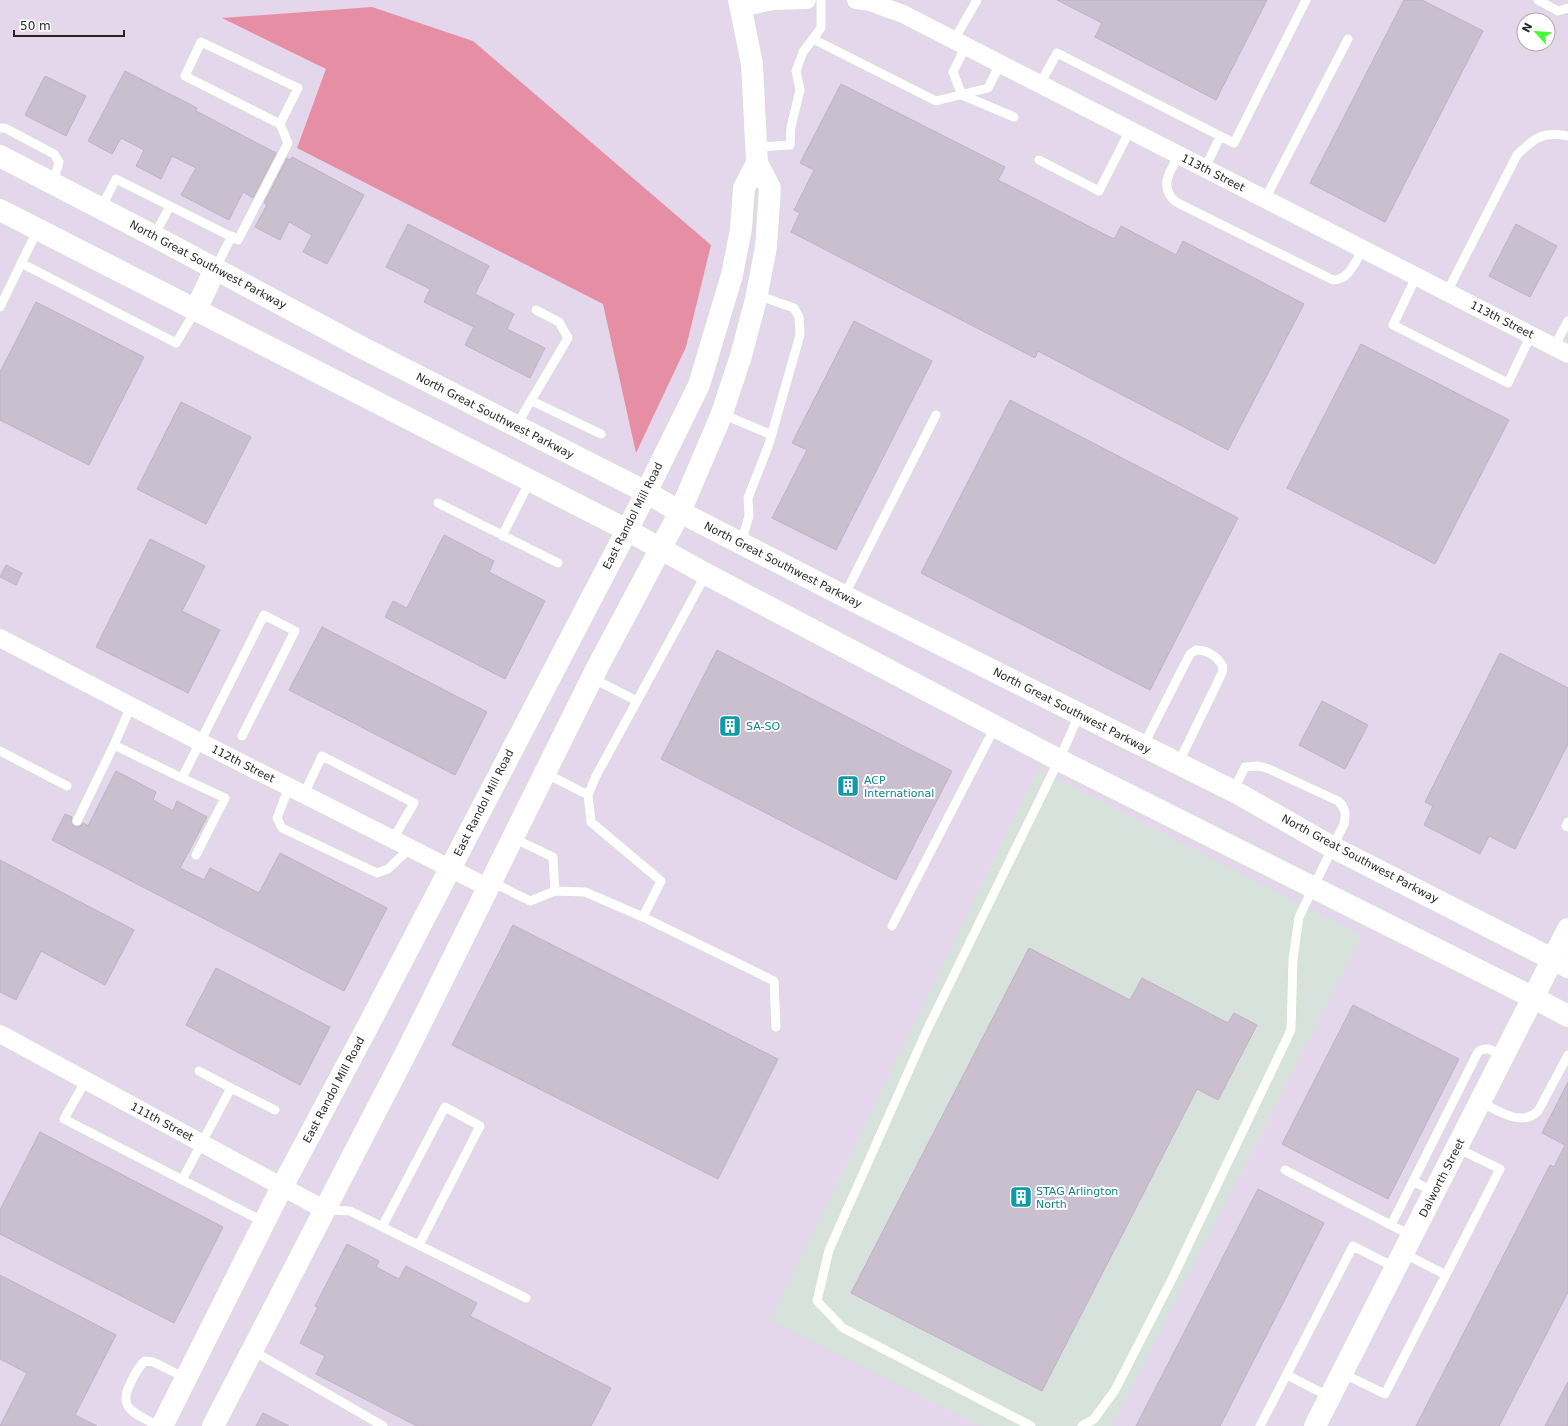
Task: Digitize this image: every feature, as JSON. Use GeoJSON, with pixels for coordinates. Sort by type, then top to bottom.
{"type":"FeatureCollection","features":[{"type":"Feature","properties":{"kind":"main road"},"geometry":{"type":"LineString","coordinates":[[213,1426],[410,1046],[592,678],[680,512],[722,414],[741,356],[757,295],[766,247],[770,188],[756,155],[752,64],[740,4]]}},
{"type":"Feature","properties":{"kind":"main road","name":"East Randol Mill Road"},"geometry":{"type":"LineString","coordinates":[[162,1426],[282,1187],[451,868],[627,530],[699,385],[732,275],[741,229],[744,188],[756,155]]}},
{"type":"Feature","properties":{"kind":"main road","name":"North Great Southwest Parkway"},"geometry":{"type":"LineString","coordinates":[[0,156],[154,236],[359,346],[646,492],[680,512],[1233,791],[1332,847],[1561,963]]}},
{"type":"Feature","properties":{"kind":"main road"},"geometry":{"type":"LineString","coordinates":[[0,210],[627,530],[706,574],[1059,760],[1568,1016]]}},
{"type":"Feature","properties":{"kind":"main road"},"geometry":{"type":"LineString","coordinates":[[196,310],[215,269]]}},
{"type":"Feature","properties":{"kind":"main road","name":"Dalworth Street"},"geometry":{"type":"LineString","coordinates":[[1315,1426],[1534,998],[1561,963],[1568,929]]}},
{"type":"Feature","properties":{"kind":"street"},"geometry":{"type":"LineString","coordinates":[[740,4],[807,0]]}},
{"type":"Feature","properties":{"kind":"street","name":"113th Street"},"geometry":{"type":"LineString","coordinates":[[856,0],[870,2],[903,14],[1561,351]]}},
{"type":"Feature","properties":{"kind":"street","name":"112th Street"},"geometry":{"type":"LineString","coordinates":[[1,640],[410,848],[489,884]]}},
{"type":"Feature","properties":{"kind":"street","name":"111th Street"},"geometry":{"type":"LineString","coordinates":[[0,1034],[325,1210]]}},
{"type":"Feature","properties":{"kind":"lane"},"geometry":{"type":"LineString","coordinates":[[756,155],[790,145],[792,126],[800,90],[796,71],[803,52],[821,28],[821,0]]}},
{"type":"Feature","properties":{"kind":"lane"},"geometry":{"type":"LineString","coordinates":[[977,0],[960,43],[953,72],[962,95],[1014,117]]}},
{"type":"Feature","properties":{"kind":"lane"},"geometry":{"type":"LineString","coordinates":[[1040,84],[1057,53],[1234,143],[1306,0]]}},
{"type":"Feature","properties":{"kind":"lane"},"geometry":{"type":"LineString","coordinates":[[1538,0],[1558,11],[1568,8]]}},
{"type":"Feature","properties":{"kind":"lane"},"geometry":{"type":"LineString","coordinates":[[813,39],[936,101],[988,88],[1000,64]]}},
{"type":"Feature","properties":{"kind":"lane"},"geometry":{"type":"LineString","coordinates":[[1265,199],[1348,39]]}},
{"type":"Feature","properties":{"kind":"lane"},"geometry":{"type":"LineString","coordinates":[[101,208],[116,179],[238,240],[288,143],[280,124],[185,76],[202,42],[298,88],[280,124]]}},
{"type":"Feature","properties":{"kind":"lane"},"geometry":{"type":"LineString","coordinates":[[3,128],[54,154],[59,162],[54,184]]}},
{"type":"Feature","properties":{"kind":"lane"},"geometry":{"type":"LineString","coordinates":[[1039,160],[1099,191],[1130,130]]}},
{"type":"Feature","properties":{"kind":"lane"},"geometry":{"type":"LineString","coordinates":[[1447,292],[1517,154],[1542,135],[1568,136]]}},
{"type":"Feature","properties":{"kind":"lane"},"geometry":{"type":"LineString","coordinates":[[1205,168],[1220,137]]}},
{"type":"Feature","properties":{"kind":"lane"},"geometry":{"type":"LineString","coordinates":[[1179,155],[1167,177],[1166,185],[1170,197],[1176,202],[1333,280],[1338,280],[1348,275],[1363,249]]}},
{"type":"Feature","properties":{"kind":"lane"},"geometry":{"type":"LineString","coordinates":[[154,236],[170,206]]}},
{"type":"Feature","properties":{"kind":"lane"},"geometry":{"type":"LineString","coordinates":[[0,307],[38,229]]}},
{"type":"Feature","properties":{"kind":"lane"},"geometry":{"type":"LineString","coordinates":[[215,269],[232,236]]}},
{"type":"Feature","properties":{"kind":"lane"},"geometry":{"type":"LineString","coordinates":[[21,263],[176,343],[196,310]]}},
{"type":"Feature","properties":{"kind":"lane"},"geometry":{"type":"LineString","coordinates":[[1416,277],[1393,325],[1508,383],[1531,335]]}},
{"type":"Feature","properties":{"kind":"lane"},"geometry":{"type":"LineString","coordinates":[[741,543],[749,516],[748,498],[772,435],[800,335],[799,317],[794,308],[757,295]]}},
{"type":"Feature","properties":{"kind":"lane"},"geometry":{"type":"LineString","coordinates":[[516,426],[568,338],[559,322],[536,310]]}},
{"type":"Feature","properties":{"kind":"lane"},"geometry":{"type":"LineString","coordinates":[[1561,351],[1568,321]]}},
{"type":"Feature","properties":{"kind":"lane"},"geometry":{"type":"LineString","coordinates":[[532,401],[601,434]]}},
{"type":"Feature","properties":{"kind":"lane"},"geometry":{"type":"LineString","coordinates":[[722,414],[772,435]]}},
{"type":"Feature","properties":{"kind":"lane"},"geometry":{"type":"LineString","coordinates":[[844,596],[936,415]]}},
{"type":"Feature","properties":{"kind":"lane"},"geometry":{"type":"LineString","coordinates":[[502,536],[530,481]]}},
{"type":"Feature","properties":{"kind":"lane"},"geometry":{"type":"LineString","coordinates":[[438,504],[558,564]]}},
{"type":"Feature","properties":{"kind":"lane"},"geometry":{"type":"LineString","coordinates":[[643,917],[661,881],[591,822],[588,795],[596,776],[706,574]]}},
{"type":"Feature","properties":{"kind":"lane"},"geometry":{"type":"LineString","coordinates":[[182,778],[264,615],[295,631],[242,736]]}},
{"type":"Feature","properties":{"kind":"lane"},"geometry":{"type":"LineString","coordinates":[[1143,746],[1190,654],[1196,650],[1201,650],[1218,657],[1223,667],[1222,673],[1178,764]]}},
{"type":"Feature","properties":{"kind":"lane"},"geometry":{"type":"LineString","coordinates":[[592,678],[637,701]]}},
{"type":"Feature","properties":{"kind":"lane"},"geometry":{"type":"LineString","coordinates":[[77,821],[131,706]]}},
{"type":"Feature","properties":{"kind":"lane"},"geometry":{"type":"LineString","coordinates":[[1031,1426],[843,1328],[817,1301],[829,1250],[917,1054],[1059,760],[1079,714]]}},
{"type":"Feature","properties":{"kind":"lane"},"geometry":{"type":"LineString","coordinates":[[892,926],[995,727]]}},
{"type":"Feature","properties":{"kind":"lane"},"geometry":{"type":"LineString","coordinates":[[114,744],[225,798],[196,855]]}},
{"type":"Feature","properties":{"kind":"lane"},"geometry":{"type":"LineString","coordinates":[[0,751],[67,786]]}},
{"type":"Feature","properties":{"kind":"lane"},"geometry":{"type":"LineString","coordinates":[[393,839],[414,803],[322,756],[277,818],[282,828],[377,873],[388,869],[410,848]]}},
{"type":"Feature","properties":{"kind":"lane"},"geometry":{"type":"LineString","coordinates":[[1082,1426],[1094,1419],[1115,1390],[1173,1277],[1290,1030],[1293,959],[1299,917],[1312,886],[1344,824],[1346,814],[1342,805],[1338,801],[1270,769],[1258,766],[1245,767],[1233,791]]}},
{"type":"Feature","properties":{"kind":"lane"},"geometry":{"type":"LineString","coordinates":[[545,773],[588,795]]}},
{"type":"Feature","properties":{"kind":"lane"},"geometry":{"type":"LineString","coordinates":[[1568,822],[1566,826],[1568,827]]}},
{"type":"Feature","properties":{"kind":"lane"},"geometry":{"type":"LineString","coordinates":[[513,838],[553,857],[555,891]]}},
{"type":"Feature","properties":{"kind":"lane"},"geometry":{"type":"LineString","coordinates":[[489,884],[530,901],[555,891],[585,892],[643,917],[774,981],[776,1027]]}},
{"type":"Feature","properties":{"kind":"lane"},"geometry":{"type":"LineString","coordinates":[[1390,1225],[1478,1052],[1482,1049],[1488,1048],[1504,1056]]}},
{"type":"Feature","properties":{"kind":"lane"},"geometry":{"type":"LineString","coordinates":[[1480,1102],[1513,1117],[1523,1119],[1533,1116],[1538,1111],[1568,1055]]}},
{"type":"Feature","properties":{"kind":"lane"},"geometry":{"type":"LineString","coordinates":[[199,1071],[275,1110]]}},
{"type":"Feature","properties":{"kind":"lane"},"geometry":{"type":"LineString","coordinates":[[86,1080],[64,1119],[264,1222]]}},
{"type":"Feature","properties":{"kind":"lane"},"geometry":{"type":"LineString","coordinates":[[182,1180],[231,1088]]}},
{"type":"Feature","properties":{"kind":"lane"},"geometry":{"type":"LineString","coordinates":[[382,1227],[445,1107],[480,1126],[419,1245]]}},
{"type":"Feature","properties":{"kind":"lane"},"geometry":{"type":"LineString","coordinates":[[1342,1373],[1385,1394],[1500,1169],[1457,1148]]}},
{"type":"Feature","properties":{"kind":"lane"},"geometry":{"type":"LineString","coordinates":[[1285,1170],[1390,1225],[1404,1252]]}},
{"type":"Feature","properties":{"kind":"lane"},"geometry":{"type":"LineString","coordinates":[[1413,1181],[1434,1192]]}},
{"type":"Feature","properties":{"kind":"lane"},"geometry":{"type":"LineString","coordinates":[[325,1210],[350,1211],[526,1298]]}},
{"type":"Feature","properties":{"kind":"lane"},"geometry":{"type":"LineString","coordinates":[[1260,1426],[1353,1246],[1404,1252],[1446,1274]]}},
{"type":"Feature","properties":{"kind":"lane"},"geometry":{"type":"LineString","coordinates":[[253,1351],[383,1426]]}},
{"type":"Feature","properties":{"kind":"lane"},"geometry":{"type":"LineString","coordinates":[[158,1426],[130,1410],[126,1403],[125,1394],[140,1366],[145,1361],[153,1362],[186,1378]]}},
{"type":"Feature","properties":{"kind":"lane"},"geometry":{"type":"LineString","coordinates":[[1287,1375],[1330,1397]]}},
{"type":"Feature","properties":{"kind":"shaded area"},"geometry":{"type":"Polygon","coordinates":[[[372,7],[473,41],[711,245],[686,347],[636,453],[603,304],[297,148],[326,69],[222,18],[372,7]]]}},
{"type":"Feature","properties":{"kind":"shaded area"},"geometry":{"type":"Polygon","coordinates":[[[1038,769],[1362,935],[1113,1426],[980,1426],[770,1320],[1038,769]]]}},
{"type":"Feature","properties":{"kind":"building"},"geometry":{"type":"Polygon","coordinates":[[[1057,0],[1267,0],[1216,100],[1095,37],[1102,23],[1057,0]]]}},
{"type":"Feature","properties":{"kind":"building"},"geometry":{"type":"Polygon","coordinates":[[[1404,0],[1422,0],[1483,31],[1385,222],[1310,183],[1404,0]]]}},
{"type":"Feature","properties":{"kind":"building"},"geometry":{"type":"Polygon","coordinates":[[[125,71],[197,108],[196,111],[276,153],[253,198],[243,192],[229,220],[181,195],[196,168],[172,156],[161,179],[136,166],[144,150],[121,138],[112,154],[88,141],[125,71]]]}},
{"type":"Feature","properties":{"kind":"building"},"geometry":{"type":"Polygon","coordinates":[[[45,76],[86,96],[66,136],[25,115],[45,76]]]}},
{"type":"Feature","properties":{"kind":"building"},"geometry":{"type":"Polygon","coordinates":[[[841,84],[1005,167],[998,180],[1114,239],[1121,226],[1176,255],[1183,241],[1304,304],[1228,450],[1038,351],[1035,358],[791,232],[800,213],[794,210],[814,170],[800,163],[841,84]]]}},
{"type":"Feature","properties":{"kind":"building"},"geometry":{"type":"Polygon","coordinates":[[[292,157],[364,195],[327,264],[303,252],[312,235],[289,222],[280,240],[255,227],[267,205],[264,203],[287,158],[290,160],[292,157]]]}},
{"type":"Feature","properties":{"kind":"building"},"geometry":{"type":"Polygon","coordinates":[[[408,224],[489,266],[475,294],[514,314],[507,329],[545,348],[530,378],[465,345],[474,327],[424,302],[430,289],[386,267],[408,224]]]}},
{"type":"Feature","properties":{"kind":"building"},"geometry":{"type":"Polygon","coordinates":[[[1516,224],[1557,246],[1530,297],[1489,276],[1516,224]]]}},
{"type":"Feature","properties":{"kind":"building"},"geometry":{"type":"Polygon","coordinates":[[[36,302],[144,357],[89,465],[0,420],[0,372],[36,302]]]}},
{"type":"Feature","properties":{"kind":"building"},"geometry":{"type":"Polygon","coordinates":[[[854,321],[932,361],[836,550],[772,518],[807,450],[792,443],[854,321]]]}},
{"type":"Feature","properties":{"kind":"building"},"geometry":{"type":"Polygon","coordinates":[[[1361,344],[1509,420],[1435,564],[1287,488],[1361,344]]]}},
{"type":"Feature","properties":{"kind":"building"},"geometry":{"type":"Polygon","coordinates":[[[1010,400],[1238,518],[1150,690],[921,573],[1010,400]]]}},
{"type":"Feature","properties":{"kind":"building"},"geometry":{"type":"Polygon","coordinates":[[[181,402],[251,437],[206,524],[137,489],[181,402]]]}},
{"type":"Feature","properties":{"kind":"building"},"geometry":{"type":"Polygon","coordinates":[[[444,535],[494,561],[489,572],[545,601],[505,679],[385,617],[393,601],[407,608],[444,535]]]}},
{"type":"Feature","properties":{"kind":"building"},"geometry":{"type":"Polygon","coordinates":[[[150,539],[205,566],[182,611],[220,630],[188,693],[96,647],[150,539]]]}},
{"type":"Feature","properties":{"kind":"building"},"geometry":{"type":"Polygon","coordinates":[[[6,565],[22,573],[16,585],[0,577],[6,565]]]}},
{"type":"Feature","properties":{"kind":"building"},"geometry":{"type":"Polygon","coordinates":[[[322,627],[487,712],[455,775],[289,690],[322,627]]]}},
{"type":"Feature","properties":{"kind":"building","name":"ACP International"},"geometry":{"type":"Polygon","coordinates":[[[717,650],[952,771],[896,880],[661,759],[717,650]]]}},
{"type":"Feature","properties":{"kind":"building"},"geometry":{"type":"Polygon","coordinates":[[[1500,653],[1568,688],[1568,744],[1515,849],[1489,836],[1480,854],[1424,825],[1433,806],[1425,802],[1500,653]]]}},
{"type":"Feature","properties":{"kind":"building"},"geometry":{"type":"Polygon","coordinates":[[[1322,701],[1368,725],[1345,769],[1299,745],[1322,701]]]}},
{"type":"Feature","properties":{"kind":"building"},"geometry":{"type":"Polygon","coordinates":[[[116,771],[156,792],[153,800],[173,811],[177,801],[207,817],[180,868],[204,880],[210,868],[259,893],[280,853],[387,908],[344,991],[52,840],[65,814],[72,817],[71,822],[74,826],[80,826],[83,823],[88,826],[116,771]]]}},
{"type":"Feature","properties":{"kind":"building"},"geometry":{"type":"Polygon","coordinates":[[[0,860],[134,930],[105,985],[41,951],[16,1000],[0,992],[0,860]]]}},
{"type":"Feature","properties":{"kind":"building"},"geometry":{"type":"Polygon","coordinates":[[[513,925],[778,1059],[718,1179],[452,1045],[513,925]]]}},
{"type":"Feature","properties":{"kind":"building","name":"STAG Arlington North"},"geometry":{"type":"Polygon","coordinates":[[[1029,948],[1130,1000],[1142,978],[1228,1023],[1234,1013],[1257,1025],[1218,1100],[1197,1089],[1042,1391],[851,1293],[1029,948]]]}},
{"type":"Feature","properties":{"kind":"building"},"geometry":{"type":"Polygon","coordinates":[[[216,968],[330,1027],[300,1085],[186,1025],[216,968]]]}},
{"type":"Feature","properties":{"kind":"building"},"geometry":{"type":"Polygon","coordinates":[[[1353,1005],[1459,1059],[1388,1199],[1282,1144],[1353,1005]]]}},
{"type":"Feature","properties":{"kind":"building"},"geometry":{"type":"Polygon","coordinates":[[[1568,1082],[1568,1292],[1499,1426],[1416,1426],[1550,1165],[1554,1167],[1565,1145],[1542,1133],[1568,1082]]]}},
{"type":"Feature","properties":{"kind":"building"},"geometry":{"type":"Polygon","coordinates":[[[40,1132],[223,1227],[174,1323],[0,1234],[0,1210],[40,1132]]]}},
{"type":"Feature","properties":{"kind":"building"},"geometry":{"type":"Polygon","coordinates":[[[1258,1189],[1324,1223],[1220,1426],[1136,1426],[1258,1189]]]}},
{"type":"Feature","properties":{"kind":"building"},"geometry":{"type":"Polygon","coordinates":[[[347,1244],[379,1261],[376,1267],[399,1279],[406,1266],[477,1303],[470,1316],[611,1388],[591,1426],[417,1426],[316,1374],[325,1356],[300,1343],[318,1307],[315,1306],[347,1244]]]}},
{"type":"Feature","properties":{"kind":"building"},"geometry":{"type":"Polygon","coordinates":[[[0,1275],[116,1335],[75,1415],[97,1426],[0,1426],[27,1373],[0,1359],[0,1275]]]}},
{"type":"Feature","properties":{"kind":"building"},"geometry":{"type":"Polygon","coordinates":[[[1568,1382],[1568,1426],[1545,1426],[1568,1382]]]}},
{"type":"Feature","properties":{"kind":"building"},"geometry":{"type":"Polygon","coordinates":[[[263,1413],[289,1426],[256,1426],[263,1413]]]}},
{"type":"Feature","properties":{"kind":"place","name":"SA-SO"},"geometry":{"type":"Point","coordinates":[730,726]}},
{"type":"Feature","properties":{"kind":"place","name":"ACP International"},"geometry":{"type":"Point","coordinates":[848,786]}},
{"type":"Feature","properties":{"kind":"place","name":"STAG Arlington North"},"geometry":{"type":"Point","coordinates":[1021,1197]}}]}
